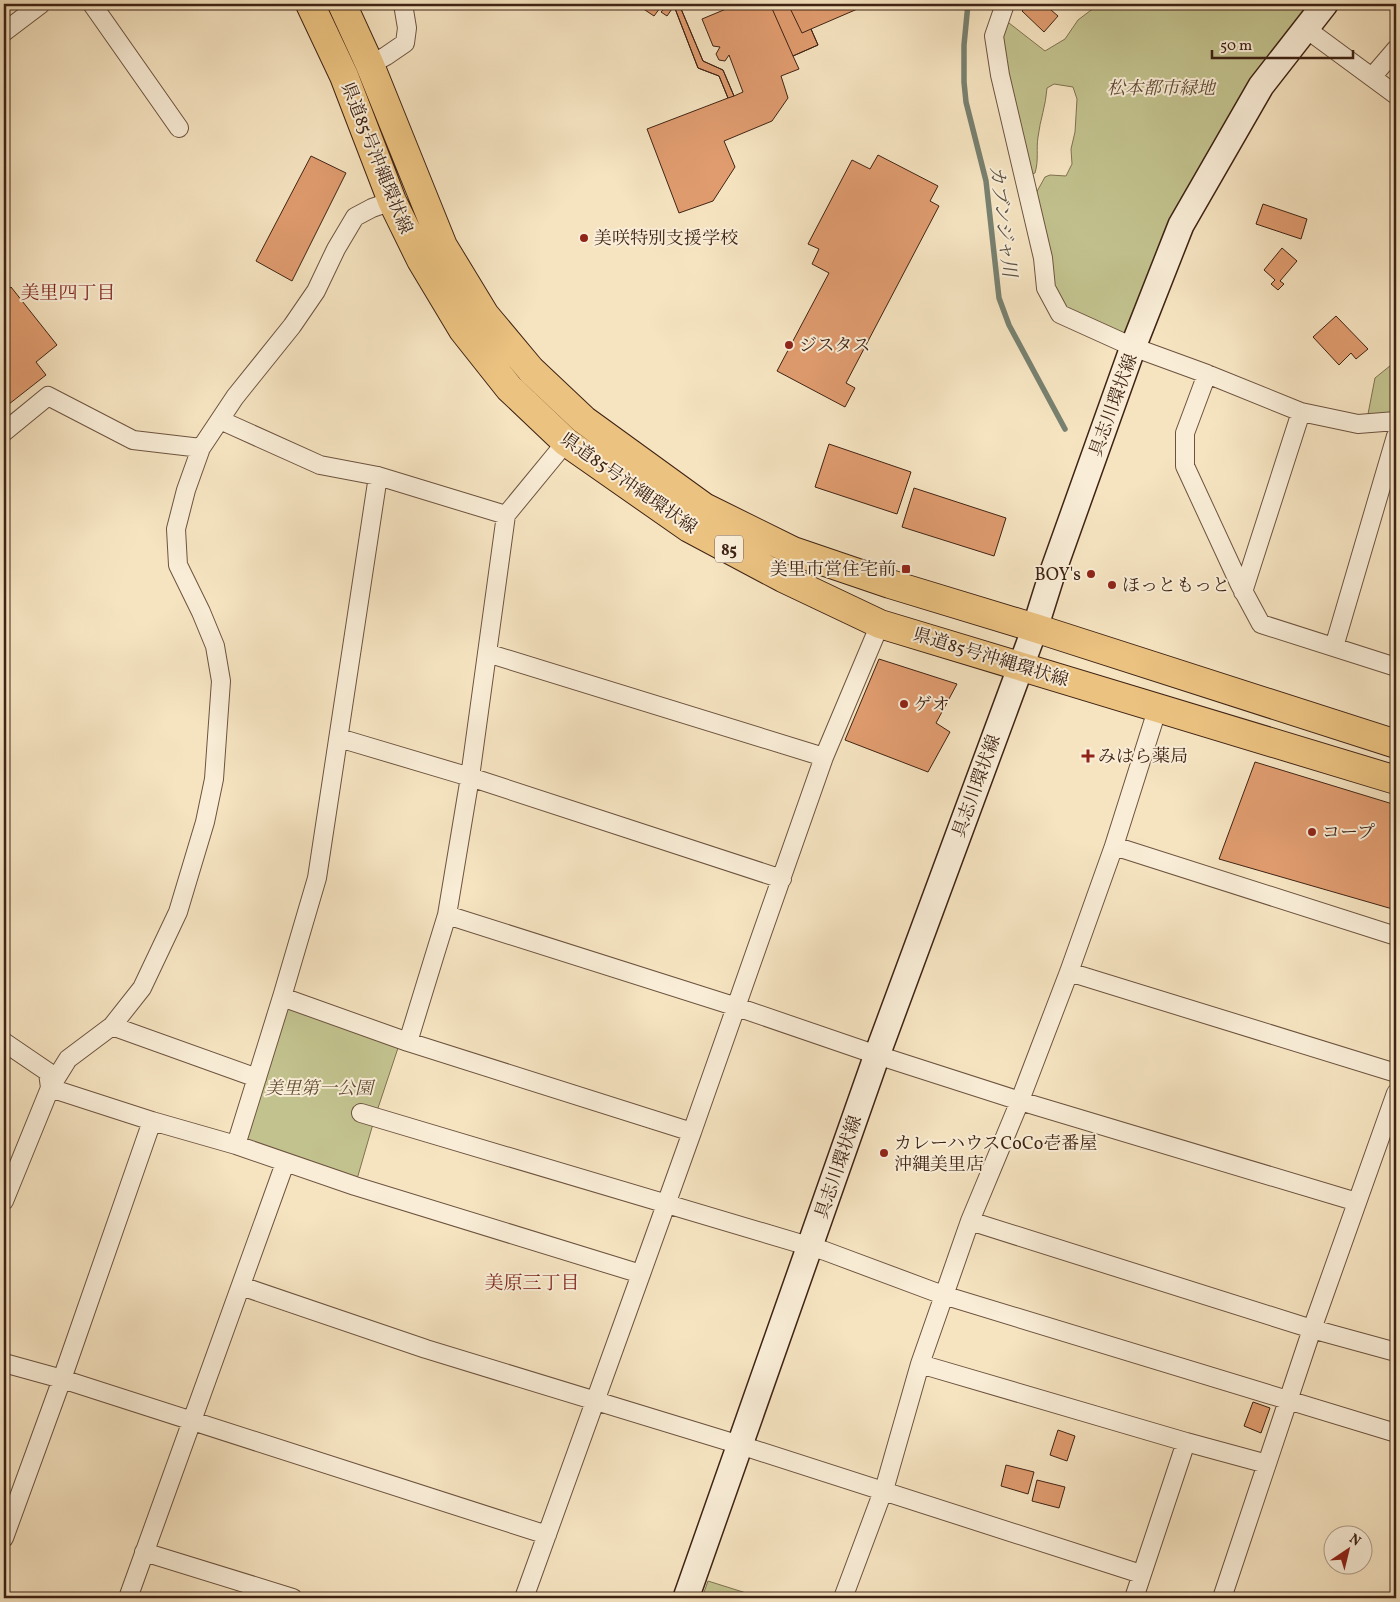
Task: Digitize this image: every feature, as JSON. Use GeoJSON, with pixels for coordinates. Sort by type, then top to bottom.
{"type":"FeatureCollection","features":[{"type":"Feature","properties":{"kind":"main road","name":"県道85号沖縄環状線"},"geometry":{"type":"LineString","coordinates":[[310,4],[344,76],[392,201],[421,260],[463,330],[509,388],[566,442],[689,528],[783,578],[880,624],[1396,780]]}},
{"type":"Feature","properties":{"kind":"main road","name":"県道85号沖縄環状線"},"geometry":{"type":"LineString","coordinates":[[342,4],[370,65],[442,246],[485,315],[531,370],[584,420],[704,507],[794,551],[890,584],[1036,628],[1396,744]]}},
{"type":"Feature","properties":{"kind":"main road","name":"具志川環状線"},"geometry":{"type":"LineString","coordinates":[[686,1598],[877,1055],[1020,666],[1036,628],[1052,574],[1133,347],[1181,224],[1260,86],[1325,4]]}},
{"type":"Feature","properties":{"kind":"street"},"geometry":{"type":"LineString","coordinates":[[4,32],[41,4]]}},
{"type":"Feature","properties":{"kind":"street"},"geometry":{"type":"LineString","coordinates":[[92,4],[179,128]]}},
{"type":"Feature","properties":{"kind":"street"},"geometry":{"type":"LineString","coordinates":[[370,65],[405,42],[407,28],[404,4]]}},
{"type":"Feature","properties":{"kind":"street"},"geometry":{"type":"LineString","coordinates":[[1005,4],[994,36],[1000,75],[1043,258],[1046,288],[1060,314],[1133,347],[1207,374],[1301,412],[1358,424],[1396,421]]}},
{"type":"Feature","properties":{"kind":"street"},"geometry":{"type":"LineString","coordinates":[[1305,28],[1396,95]]}},
{"type":"Feature","properties":{"kind":"street"},"geometry":{"type":"LineString","coordinates":[[1372,77],[1396,49]]}},
{"type":"Feature","properties":{"kind":"street"},"geometry":{"type":"LineString","coordinates":[[4,1201],[50,1088],[68,1059],[112,1026],[142,988],[178,912],[205,822],[214,779],[221,682],[215,646],[178,565],[176,529],[186,490],[201,448],[235,397],[292,326],[316,291],[355,217],[372,208],[392,201]]}},
{"type":"Feature","properties":{"kind":"street"},"geometry":{"type":"LineString","coordinates":[[1207,374],[1185,433],[1185,466],[1261,624],[1396,667]]}},
{"type":"Feature","properties":{"kind":"street"},"geometry":{"type":"LineString","coordinates":[[5,428],[48,396],[133,440],[201,448]]}},
{"type":"Feature","properties":{"kind":"street"},"geometry":{"type":"LineString","coordinates":[[1244,592],[1301,412]]}},
{"type":"Feature","properties":{"kind":"street"},"geometry":{"type":"LineString","coordinates":[[220,420],[320,465],[378,476],[506,515]]}},
{"type":"Feature","properties":{"kind":"street"},"geometry":{"type":"LineString","coordinates":[[1334,647],[1396,436]]}},
{"type":"Feature","properties":{"kind":"street"},"geometry":{"type":"LineString","coordinates":[[408,1042],[447,915],[470,777],[506,515],[566,442]]}},
{"type":"Feature","properties":{"kind":"street"},"geometry":{"type":"LineString","coordinates":[[236,1145],[317,878],[378,476]]}},
{"type":"Feature","properties":{"kind":"street"},"geometry":{"type":"LineString","coordinates":[[524,1598],[737,1007],[824,757],[880,624]]}},
{"type":"Feature","properties":{"kind":"street"},"geometry":{"type":"LineString","coordinates":[[487,653],[824,757]]}},
{"type":"Feature","properties":{"kind":"street"},"geometry":{"type":"LineString","coordinates":[[843,1598],[883,1491],[920,1364],[943,1295],[1069,972],[1114,846],[1158,707]]}},
{"type":"Feature","properties":{"kind":"street"},"geometry":{"type":"LineString","coordinates":[[339,738],[470,777],[782,879]]}},
{"type":"Feature","properties":{"kind":"street"},"geometry":{"type":"LineString","coordinates":[[1114,846],[1396,936]]}},
{"type":"Feature","properties":{"kind":"street"},"geometry":{"type":"LineString","coordinates":[[447,915],[737,1007],[1020,1101],[1357,1202]]}},
{"type":"Feature","properties":{"kind":"street"},"geometry":{"type":"LineString","coordinates":[[1069,972],[1396,1073]]}},
{"type":"Feature","properties":{"kind":"street"},"geometry":{"type":"LineString","coordinates":[[282,997],[408,1042],[692,1132]]}},
{"type":"Feature","properties":{"kind":"street"},"geometry":{"type":"LineString","coordinates":[[112,1026],[257,1078]]}},
{"type":"Feature","properties":{"kind":"street"},"geometry":{"type":"LineString","coordinates":[[4,1042],[48,1072],[50,1088]]}},
{"type":"Feature","properties":{"kind":"street"},"geometry":{"type":"LineString","coordinates":[[50,1088],[152,1121],[236,1145],[365,1189],[641,1274]]}},
{"type":"Feature","properties":{"kind":"street"},"geometry":{"type":"LineString","coordinates":[[1222,1598],[1312,1329],[1396,1094]]}},
{"type":"Feature","properties":{"kind":"street"},"geometry":{"type":"LineString","coordinates":[[362,1113],[810,1246],[943,1295],[1396,1433]]}},
{"type":"Feature","properties":{"kind":"street"},"geometry":{"type":"LineString","coordinates":[[4,1538],[152,1121]]}},
{"type":"Feature","properties":{"kind":"street"},"geometry":{"type":"LineString","coordinates":[[128,1598],[285,1163]]}},
{"type":"Feature","properties":{"kind":"street"},"geometry":{"type":"LineString","coordinates":[[970,1222],[1312,1329],[1396,1352]]}},
{"type":"Feature","properties":{"kind":"street"},"geometry":{"type":"LineString","coordinates":[[241,1286],[426,1349],[740,1445],[1141,1574]]}},
{"type":"Feature","properties":{"kind":"street"},"geometry":{"type":"LineString","coordinates":[[4,1363],[62,1379],[547,1535]]}},
{"type":"Feature","properties":{"kind":"street"},"geometry":{"type":"LineString","coordinates":[[920,1364],[1267,1464]]}},
{"type":"Feature","properties":{"kind":"street"},"geometry":{"type":"LineString","coordinates":[[1134,1598],[1186,1442]]}},
{"type":"Feature","properties":{"kind":"street"},"geometry":{"type":"LineString","coordinates":[[144,1552],[293,1598]]}},
{"type":"Feature","properties":{"kind":"green space","name":"松本都市緑地"},"geometry":{"type":"Polygon","coordinates":[[[1099,4],[1325,4],[1261,86],[1133,347],[1060,314],[1030,204],[1045,177],[1050,175],[1066,176],[1072,164],[1071,149],[1075,132],[1077,99],[1073,87],[1054,84],[1047,88],[1038,137],[1035,173],[1023,177],[1000,75],[1000,16],[1045,51],[1065,39],[1078,20],[1099,4]]]}},
{"type":"Feature","properties":{"kind":"green space"},"geometry":{"type":"Polygon","coordinates":[[[1396,361],[1396,413],[1368,414],[1375,378],[1396,361]]]}},
{"type":"Feature","properties":{"kind":"green space","name":"美里第一公園"},"geometry":{"type":"Polygon","coordinates":[[[282,997],[401,1039],[375,1117],[355,1186],[236,1145],[282,997]]]}},
{"type":"Feature","properties":{"kind":"green space"},"geometry":{"type":"Polygon","coordinates":[[[708,1581],[762,1598],[702,1598],[708,1581]]]}},
{"type":"Feature","properties":{"kind":"building"},"geometry":{"type":"Polygon","coordinates":[[[636,4],[679,4],[703,61],[723,70],[734,96],[743,92],[729,55],[725,61],[719,60],[716,54],[720,47],[713,46],[702,19],[738,4],[869,4],[811,29],[818,45],[793,56],[799,69],[781,76],[788,98],[772,121],[724,141],[735,167],[713,201],[679,213],[647,129],[728,98],[719,76],[698,68],[674,6],[667,16],[661,12],[663,10],[660,8],[654,16],[636,4]]]}},
{"type":"Feature","properties":{"kind":"building"},"geometry":{"type":"Polygon","coordinates":[[[679,4],[703,61],[723,70],[734,96],[728,98],[719,76],[698,68],[674,6],[679,4]]]}},
{"type":"Feature","properties":{"kind":"building"},"geometry":{"type":"Polygon","coordinates":[[[770,4],[788,4],[802,33],[811,29],[818,45],[793,56],[770,4]]]}},
{"type":"Feature","properties":{"kind":"building"},"geometry":{"type":"Polygon","coordinates":[[[1029,4],[1044,4],[1058,16],[1044,32],[1022,11],[1029,4]]]}},
{"type":"Feature","properties":{"kind":"building"},"geometry":{"type":"Polygon","coordinates":[[[1068,4],[1080,4],[1074,9],[1068,4]]]}},
{"type":"Feature","properties":{"kind":"building"},"geometry":{"type":"Polygon","coordinates":[[[878,155],[938,186],[930,201],[939,206],[846,383],[855,388],[845,407],[777,371],[829,273],[812,264],[819,249],[808,244],[852,160],[870,169],[878,155]]]}},
{"type":"Feature","properties":{"kind":"building"},"geometry":{"type":"Polygon","coordinates":[[[311,156],[346,173],[292,281],[256,261],[311,156]]]}},
{"type":"Feature","properties":{"kind":"building"},"geometry":{"type":"Polygon","coordinates":[[[1263,204],[1307,219],[1301,239],[1256,224],[1263,204]]]}},
{"type":"Feature","properties":{"kind":"building"},"geometry":{"type":"Polygon","coordinates":[[[1282,248],[1297,261],[1280,281],[1284,284],[1278,290],[1271,284],[1275,280],[1264,270],[1282,248]]]}},
{"type":"Feature","properties":{"kind":"building"},"geometry":{"type":"Polygon","coordinates":[[[11,287],[57,345],[36,362],[46,375],[4,408],[4,293],[11,287]]]}},
{"type":"Feature","properties":{"kind":"building"},"geometry":{"type":"Polygon","coordinates":[[[1336,316],[1368,349],[1356,359],[1351,353],[1339,365],[1313,337],[1336,316]]]}},
{"type":"Feature","properties":{"kind":"building"},"geometry":{"type":"Polygon","coordinates":[[[829,444],[911,472],[897,514],[815,487],[829,444]]]}},
{"type":"Feature","properties":{"kind":"building"},"geometry":{"type":"Polygon","coordinates":[[[914,488],[1006,518],[994,556],[902,527],[914,488]]]}},
{"type":"Feature","properties":{"kind":"building","name":"ゲオ"},"geometry":{"type":"Polygon","coordinates":[[[879,659],[957,684],[936,723],[950,732],[928,772],[845,740],[879,659]]]}},
{"type":"Feature","properties":{"kind":"building","name":"コープ"},"geometry":{"type":"Polygon","coordinates":[[[1255,762],[1396,805],[1396,910],[1219,859],[1255,762]]]}},
{"type":"Feature","properties":{"kind":"building"},"geometry":{"type":"Polygon","coordinates":[[[1253,1402],[1270,1408],[1261,1433],[1244,1426],[1253,1402]]]}},
{"type":"Feature","properties":{"kind":"building"},"geometry":{"type":"Polygon","coordinates":[[[1058,1430],[1075,1436],[1067,1461],[1050,1455],[1058,1430]]]}},
{"type":"Feature","properties":{"kind":"building"},"geometry":{"type":"Polygon","coordinates":[[[1006,1465],[1034,1472],[1028,1494],[1001,1486],[1006,1465]]]}},
{"type":"Feature","properties":{"kind":"building"},"geometry":{"type":"Polygon","coordinates":[[[1037,1480],[1065,1487],[1059,1508],[1032,1501],[1037,1480]]]}},
{"type":"Feature","properties":{"kind":"waterway","name":"カブンジャ川"},"geometry":{"type":"LineString","coordinates":[[968,4],[964,45],[966,102],[986,181],[999,298],[1009,325],[1065,429]]}},
{"type":"Feature","properties":{"kind":"place","name":"美咲特別支援学校"},"geometry":{"type":"Point","coordinates":[584,238]}},
{"type":"Feature","properties":{"kind":"place","name":"ジスタス"},"geometry":{"type":"Point","coordinates":[789,345]}},
{"type":"Feature","properties":{"kind":"place","name":"美里市営住宅前"},"geometry":{"type":"Point","coordinates":[906,569]}},
{"type":"Feature","properties":{"kind":"place","name":"BOY's"},"geometry":{"type":"Point","coordinates":[1091,574]}},
{"type":"Feature","properties":{"kind":"place","name":"ほっともっと"},"geometry":{"type":"Point","coordinates":[1112,585]}},
{"type":"Feature","properties":{"kind":"place","name":"ゲオ"},"geometry":{"type":"Point","coordinates":[904,704]}},
{"type":"Feature","properties":{"kind":"place","name":"みはら薬局"},"geometry":{"type":"Point","coordinates":[1088,756]}},
{"type":"Feature","properties":{"kind":"place","name":"コープ"},"geometry":{"type":"Point","coordinates":[1312,832]}},
{"type":"Feature","properties":{"kind":"place","name":"カレーハウスCoCo壱番屋 沖縄美里店"},"geometry":{"type":"Point","coordinates":[884,1153]}},
{"type":"Feature","properties":{"kind":"district","name":"美里四丁目"},"geometry":{"type":"Point","coordinates":[68,292]}},
{"type":"Feature","properties":{"kind":"district","name":"美原三丁目"},"geometry":{"type":"Point","coordinates":[532,1282]}}]}
